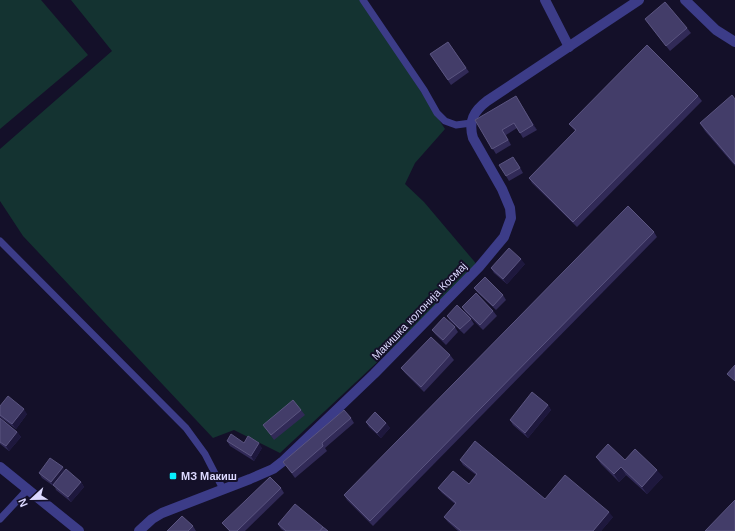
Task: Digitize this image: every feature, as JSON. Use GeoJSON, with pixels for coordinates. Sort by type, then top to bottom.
{"type":"FeatureCollection","features":[{"type":"Feature","properties":{"kind":"street"},"geometry":{"type":"LineString","coordinates":[[545,0],[569,47]]}},
{"type":"Feature","properties":{"kind":"street"},"geometry":{"type":"LineString","coordinates":[[471,123],[482,104],[639,0]]}},
{"type":"Feature","properties":{"kind":"street"},"geometry":{"type":"LineString","coordinates":[[685,0],[716,30],[735,42]]}},
{"type":"Feature","properties":{"kind":"street","name":"Макишка колонија Космај"},"geometry":{"type":"LineString","coordinates":[[139,531],[152,519],[162,513],[273,469],[374,374],[479,267],[504,237],[511,218],[510,208],[502,189],[473,138],[470,129],[471,123]]}},
{"type":"Feature","properties":{"kind":"street"},"geometry":{"type":"LineString","coordinates":[[0,467],[79,531]]}},
{"type":"Feature","properties":{"kind":"lane"},"geometry":{"type":"LineString","coordinates":[[363,0],[424,90],[437,113],[445,122],[456,125],[471,123]]}},
{"type":"Feature","properties":{"kind":"lane"},"geometry":{"type":"LineString","coordinates":[[0,241],[186,428],[205,454],[223,489]]}},
{"type":"Feature","properties":{"kind":"lane"},"geometry":{"type":"LineString","coordinates":[[0,519],[28,489]]}},
{"type":"Feature","properties":{"kind":"green space"},"geometry":{"type":"Polygon","coordinates":[[[0,0],[41,0],[88,55],[0,129],[0,0]]]}},
{"type":"Feature","properties":{"kind":"green space"},"geometry":{"type":"Polygon","coordinates":[[[71,0],[362,0],[445,129],[415,163],[405,184],[424,202],[479,267],[280,453],[234,430],[213,438],[23,236],[0,201],[0,149],[112,51],[71,0]]]}},
{"type":"Feature","properties":{"kind":"building"},"geometry":{"type":"Polygon","coordinates":[[[665,2],[687,28],[666,46],[645,19],[665,2]]]}},
{"type":"Feature","properties":{"kind":"building"},"geometry":{"type":"Polygon","coordinates":[[[448,42],[466,68],[448,80],[430,54],[448,42]]]}},
{"type":"Feature","properties":{"kind":"building"},"geometry":{"type":"Polygon","coordinates":[[[647,45],[698,96],[573,222],[529,178],[576,130],[569,124],[647,45]]]}},
{"type":"Feature","properties":{"kind":"building"},"geometry":{"type":"Polygon","coordinates":[[[732,95],[735,99],[735,164],[700,123],[732,95]]]}},
{"type":"Feature","properties":{"kind":"building"},"geometry":{"type":"Polygon","coordinates":[[[516,96],[533,125],[520,133],[514,123],[502,130],[508,140],[492,149],[475,120],[516,96]]]}},
{"type":"Feature","properties":{"kind":"building"},"geometry":{"type":"Polygon","coordinates":[[[513,157],[520,168],[506,176],[499,165],[513,157]]]}},
{"type":"Feature","properties":{"kind":"building"},"geometry":{"type":"Polygon","coordinates":[[[628,206],[654,232],[370,521],[344,495],[628,206]]]}},
{"type":"Feature","properties":{"kind":"building"},"geometry":{"type":"Polygon","coordinates":[[[509,248],[521,259],[503,279],[491,268],[509,248]]]}},
{"type":"Feature","properties":{"kind":"building"},"geometry":{"type":"Polygon","coordinates":[[[485,277],[503,295],[493,306],[474,288],[485,277]]]}},
{"type":"Feature","properties":{"kind":"building"},"geometry":{"type":"Polygon","coordinates":[[[476,293],[493,311],[480,325],[462,307],[476,293]]]}},
{"type":"Feature","properties":{"kind":"building"},"geometry":{"type":"Polygon","coordinates":[[[457,305],[471,319],[460,329],[447,316],[457,305]]]}},
{"type":"Feature","properties":{"kind":"building"},"geometry":{"type":"Polygon","coordinates":[[[444,317],[455,327],[443,340],[432,330],[444,317]]]}},
{"type":"Feature","properties":{"kind":"building"},"geometry":{"type":"Polygon","coordinates":[[[431,337],[450,355],[421,387],[401,368],[431,337]]]}},
{"type":"Feature","properties":{"kind":"building"},"geometry":{"type":"Polygon","coordinates":[[[735,365],[735,381],[727,374],[735,365]]]}},
{"type":"Feature","properties":{"kind":"building"},"geometry":{"type":"Polygon","coordinates":[[[532,392],[548,405],[525,433],[510,420],[532,392]]]}},
{"type":"Feature","properties":{"kind":"building"},"geometry":{"type":"Polygon","coordinates":[[[8,396],[24,409],[12,424],[0,415],[0,406],[8,396]]]}},
{"type":"Feature","properties":{"kind":"building"},"geometry":{"type":"Polygon","coordinates":[[[293,400],[301,410],[271,435],[263,425],[293,400]]]}},
{"type":"Feature","properties":{"kind":"building"},"geometry":{"type":"Polygon","coordinates":[[[344,410],[351,418],[322,443],[323,446],[292,473],[283,462],[344,410]]]}},
{"type":"Feature","properties":{"kind":"building"},"geometry":{"type":"Polygon","coordinates":[[[375,412],[386,423],[377,433],[366,422],[375,412]]]}},
{"type":"Feature","properties":{"kind":"building"},"geometry":{"type":"Polygon","coordinates":[[[0,418],[17,432],[6,446],[0,442],[0,418]]]}},
{"type":"Feature","properties":{"kind":"building"},"geometry":{"type":"Polygon","coordinates":[[[231,434],[244,443],[248,436],[259,443],[251,456],[227,441],[231,434]]]}},
{"type":"Feature","properties":{"kind":"building"},"geometry":{"type":"Polygon","coordinates":[[[475,441],[545,499],[565,475],[609,512],[593,531],[461,531],[444,517],[456,503],[438,488],[453,471],[469,484],[477,474],[460,460],[475,441]]]}},
{"type":"Feature","properties":{"kind":"building"},"geometry":{"type":"Polygon","coordinates":[[[608,444],[625,460],[635,449],[657,470],[642,487],[621,467],[614,474],[596,457],[608,444]]]}},
{"type":"Feature","properties":{"kind":"building"},"geometry":{"type":"Polygon","coordinates":[[[50,458],[63,467],[51,482],[39,473],[50,458]]]}},
{"type":"Feature","properties":{"kind":"building"},"geometry":{"type":"Polygon","coordinates":[[[66,469],[81,482],[68,497],[53,485],[66,469]]]}},
{"type":"Feature","properties":{"kind":"building"},"geometry":{"type":"Polygon","coordinates":[[[270,477],[281,488],[237,531],[230,531],[222,523],[270,477]]]}},
{"type":"Feature","properties":{"kind":"building"},"geometry":{"type":"Polygon","coordinates":[[[735,500],[735,531],[705,531],[735,500]]]}},
{"type":"Feature","properties":{"kind":"building"},"geometry":{"type":"Polygon","coordinates":[[[295,504],[323,527],[320,531],[286,531],[278,524],[295,504]]]}},
{"type":"Feature","properties":{"kind":"building"},"geometry":{"type":"Polygon","coordinates":[[[182,516],[193,526],[188,531],[167,531],[182,516]]]}},
{"type":"Feature","properties":{"kind":"building"},"geometry":{"type":"Polygon","coordinates":[[[323,527],[328,531],[320,531],[323,527]]]}},
{"type":"Feature","properties":{"kind":"place","name":"МЗ Макиш"},"geometry":{"type":"Point","coordinates":[173,476]}}]}
